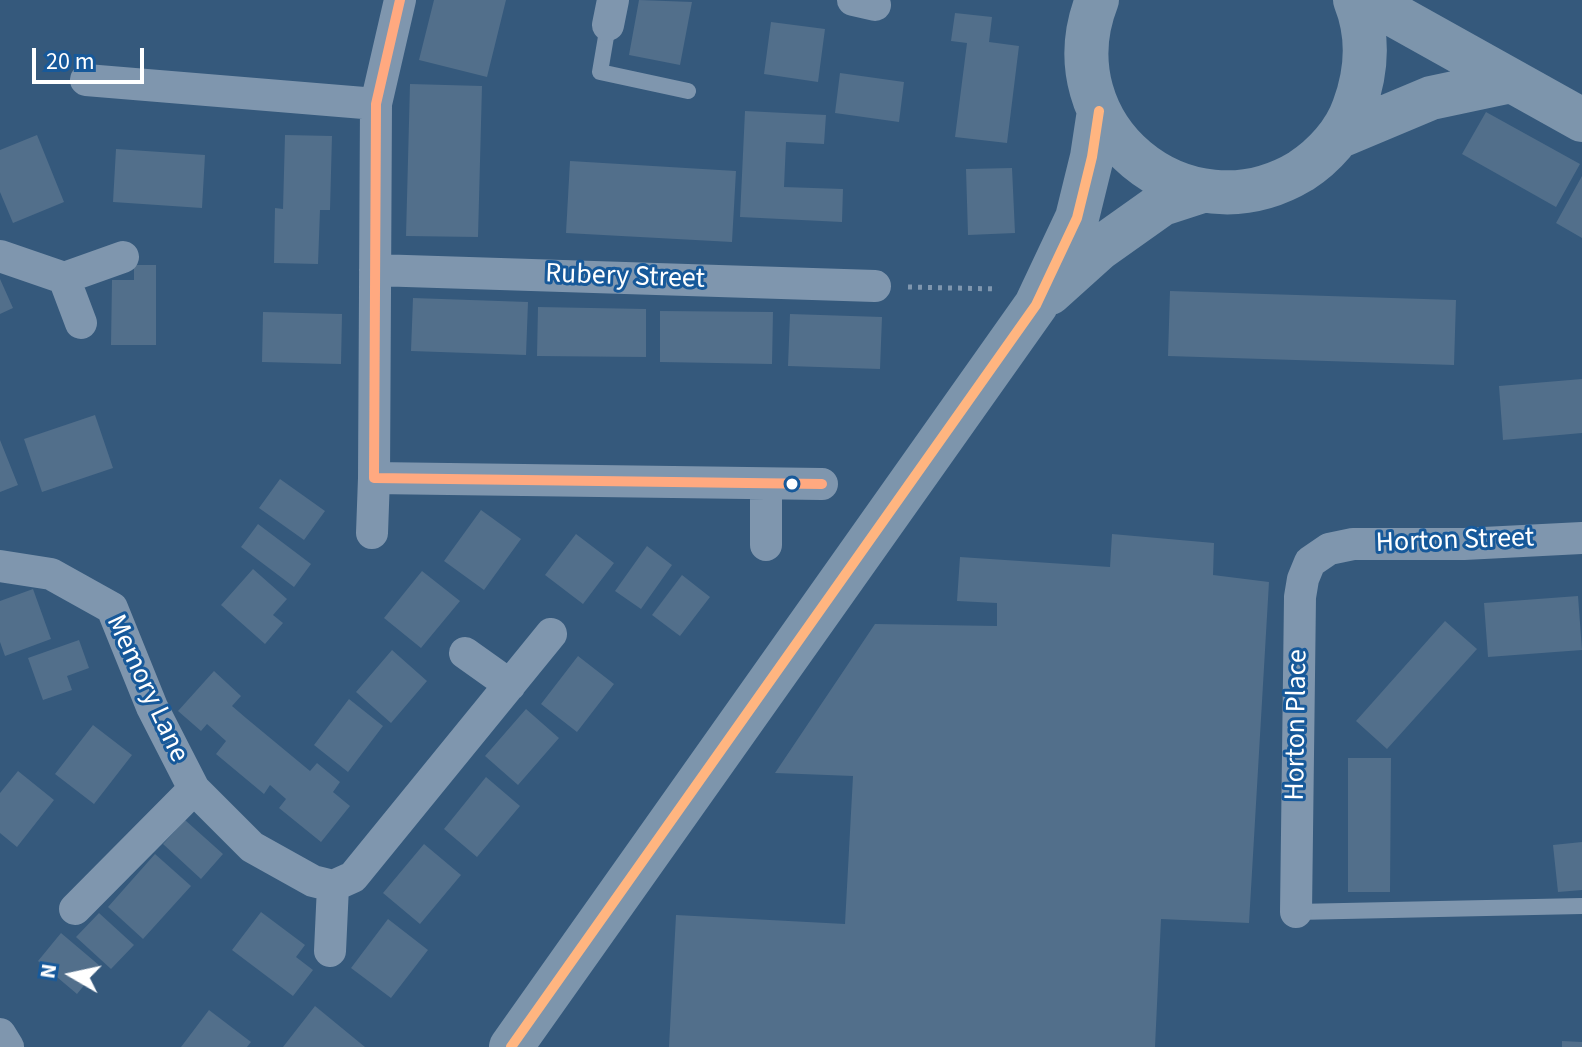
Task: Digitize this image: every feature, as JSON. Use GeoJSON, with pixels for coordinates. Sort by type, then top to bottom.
{"type":"FeatureCollection","features":[{"type":"Feature","properties":{"kind":"main road"},"geometry":{"type":"LineString","coordinates":[[1097,0],[1089,22],[1087,69],[1092,93],[1111,132],[1145,167],[1168,180],[1202,191],[1231,193],[1258,189],[1286,179],[1308,166],[1338,137],[1352,114],[1365,65],[1365,38],[1355,0]]}},
{"type":"Feature","properties":{"kind":"main road"},"geometry":{"type":"LineString","coordinates":[[1367,0],[1582,120]]}},
{"type":"Feature","properties":{"kind":"main road"},"geometry":{"type":"LineString","coordinates":[[1338,137],[1431,98],[1511,81]]}},
{"type":"Feature","properties":{"kind":"main road"},"geometry":{"type":"LineString","coordinates":[[511,1047],[1040,297],[1077,218],[1092,157],[1099,111]]}},
{"type":"Feature","properties":{"kind":"main road"},"geometry":{"type":"LineString","coordinates":[[1040,297],[1100,248],[1162,204],[1202,191]]}},
{"type":"Feature","properties":{"kind":"street"},"geometry":{"type":"LineString","coordinates":[[372,533],[376,104],[400,0]]}},
{"type":"Feature","properties":{"kind":"street"},"geometry":{"type":"LineString","coordinates":[[86,80],[376,104]]}},
{"type":"Feature","properties":{"kind":"street"},"geometry":{"type":"LineString","coordinates":[[0,256],[64,278],[123,257]]}},
{"type":"Feature","properties":{"kind":"street","name":"Rubery Street"},"geometry":{"type":"LineString","coordinates":[[375,270],[875,286]]}},
{"type":"Feature","properties":{"kind":"street"},"geometry":{"type":"LineString","coordinates":[[64,278],[81,323]]}},
{"type":"Feature","properties":{"kind":"street"},"geometry":{"type":"LineString","coordinates":[[374,478],[822,484]]}},
{"type":"Feature","properties":{"kind":"street"},"geometry":{"type":"LineString","coordinates":[[766,484],[766,545]]}},
{"type":"Feature","properties":{"kind":"street","name":"Horton Street"},"geometry":{"type":"LineString","coordinates":[[1329,549],[1353,544],[1464,544],[1582,538]]}},
{"type":"Feature","properties":{"kind":"street","name":"Horton Place"},"geometry":{"type":"LineString","coordinates":[[1296,912],[1300,597],[1310,562],[1329,549]]}},
{"type":"Feature","properties":{"kind":"street","name":"Memory Lane"},"geometry":{"type":"LineString","coordinates":[[0,566],[51,574],[112,608],[152,707],[194,789],[252,847],[313,881],[333,886]]}},
{"type":"Feature","properties":{"kind":"street"},"geometry":{"type":"LineString","coordinates":[[330,951],[333,886],[353,877],[551,634]]}},
{"type":"Feature","properties":{"kind":"street"},"geometry":{"type":"LineString","coordinates":[[465,653],[510,685]]}},
{"type":"Feature","properties":{"kind":"street","name":"Memory Lane"},"geometry":{"type":"LineString","coordinates":[[75,909],[194,789]]}},
{"type":"Feature","properties":{"kind":"street"},"geometry":{"type":"LineString","coordinates":[[0,1034],[8,1047]]}},
{"type":"Feature","properties":{"kind":"lane"},"geometry":{"type":"LineString","coordinates":[[611,12],[600,72],[688,91]]}},
{"type":"Feature","properties":{"kind":"lane"},"geometry":{"type":"LineString","coordinates":[[1296,912],[1582,906]]}},
{"type":"Feature","properties":{"kind":"path"},"geometry":{"type":"LineString","coordinates":[[875,286],[1040,297]]}},
{"type":"Feature","properties":{"kind":"building"},"geometry":{"type":"Polygon","coordinates":[[[434,0],[506,0],[487,77],[419,60],[434,0]]]}},
{"type":"Feature","properties":{"kind":"building"},"geometry":{"type":"Polygon","coordinates":[[[639,0],[692,2],[680,65],[629,55],[639,0]]]}},
{"type":"Feature","properties":{"kind":"building"},"geometry":{"type":"Polygon","coordinates":[[[955,13],[992,17],[989,42],[1019,46],[1007,143],[955,137],[967,43],[951,41],[955,13]]]}},
{"type":"Feature","properties":{"kind":"building"},"geometry":{"type":"Polygon","coordinates":[[[771,22],[825,29],[818,82],[764,74],[771,22]]]}},
{"type":"Feature","properties":{"kind":"building"},"geometry":{"type":"Polygon","coordinates":[[[840,73],[904,82],[899,122],[835,113],[840,73]]]}},
{"type":"Feature","properties":{"kind":"building"},"geometry":{"type":"Polygon","coordinates":[[[410,84],[482,86],[478,237],[406,236],[410,84]]]}},
{"type":"Feature","properties":{"kind":"building"},"geometry":{"type":"Polygon","coordinates":[[[745,111],[826,115],[824,144],[786,142],[784,187],[843,189],[842,222],[740,217],[745,111]]]}},
{"type":"Feature","properties":{"kind":"building"},"geometry":{"type":"Polygon","coordinates":[[[1486,112],[1580,164],[1556,207],[1462,154],[1486,112]]]}},
{"type":"Feature","properties":{"kind":"building"},"geometry":{"type":"Polygon","coordinates":[[[37,135],[64,202],[13,223],[0,192],[0,150],[37,135]]]}},
{"type":"Feature","properties":{"kind":"building"},"geometry":{"type":"Polygon","coordinates":[[[285,135],[332,136],[330,210],[320,210],[318,264],[274,263],[275,208],[283,209],[285,135]]]}},
{"type":"Feature","properties":{"kind":"building"},"geometry":{"type":"Polygon","coordinates":[[[116,149],[205,155],[202,208],[113,202],[116,149]]]}},
{"type":"Feature","properties":{"kind":"building"},"geometry":{"type":"Polygon","coordinates":[[[570,161],[736,171],[732,242],[566,233],[570,161]]]}},
{"type":"Feature","properties":{"kind":"building"},"geometry":{"type":"Polygon","coordinates":[[[1012,168],[1015,233],[968,235],[966,169],[1012,168]]]}},
{"type":"Feature","properties":{"kind":"building"},"geometry":{"type":"Polygon","coordinates":[[[1582,176],[1582,238],[1556,223],[1582,176]]]}},
{"type":"Feature","properties":{"kind":"building"},"geometry":{"type":"Polygon","coordinates":[[[134,265],[156,265],[156,345],[111,345],[112,280],[134,280],[134,265]]]}},
{"type":"Feature","properties":{"kind":"building"},"geometry":{"type":"Polygon","coordinates":[[[0,279],[13,308],[0,314],[0,279]]]}},
{"type":"Feature","properties":{"kind":"building"},"geometry":{"type":"Polygon","coordinates":[[[1170,291],[1456,300],[1454,365],[1168,356],[1170,291]]]}},
{"type":"Feature","properties":{"kind":"building"},"geometry":{"type":"Polygon","coordinates":[[[413,298],[528,302],[526,355],[411,351],[413,298]]]}},
{"type":"Feature","properties":{"kind":"building"},"geometry":{"type":"Polygon","coordinates":[[[538,307],[646,309],[646,357],[537,356],[538,307]]]}},
{"type":"Feature","properties":{"kind":"building"},"geometry":{"type":"Polygon","coordinates":[[[660,311],[773,312],[772,364],[660,362],[660,311]]]}},
{"type":"Feature","properties":{"kind":"building"},"geometry":{"type":"Polygon","coordinates":[[[263,312],[342,314],[341,364],[262,362],[263,312]]]}},
{"type":"Feature","properties":{"kind":"building"},"geometry":{"type":"Polygon","coordinates":[[[790,314],[882,317],[880,369],[788,366],[790,314]]]}},
{"type":"Feature","properties":{"kind":"building"},"geometry":{"type":"Polygon","coordinates":[[[1582,379],[1582,433],[1503,440],[1499,386],[1582,379]]]}},
{"type":"Feature","properties":{"kind":"building"},"geometry":{"type":"Polygon","coordinates":[[[95,415],[113,468],[42,492],[24,439],[95,415]]]}},
{"type":"Feature","properties":{"kind":"building"},"geometry":{"type":"Polygon","coordinates":[[[0,440],[18,485],[0,492],[0,440]]]}},
{"type":"Feature","properties":{"kind":"building"},"geometry":{"type":"Polygon","coordinates":[[[280,479],[325,511],[304,540],[259,508],[280,479]]]}},
{"type":"Feature","properties":{"kind":"building"},"geometry":{"type":"Polygon","coordinates":[[[481,510],[521,539],[484,590],[444,561],[481,510]]]}},
{"type":"Feature","properties":{"kind":"building"},"geometry":{"type":"Polygon","coordinates":[[[258,524],[311,564],[294,587],[241,547],[258,524]]]}},
{"type":"Feature","properties":{"kind":"building"},"geometry":{"type":"Polygon","coordinates":[[[576,534],[614,563],[583,604],[545,575],[576,534]]]}},
{"type":"Feature","properties":{"kind":"building"},"geometry":{"type":"Polygon","coordinates":[[[1112,534],[1214,543],[1213,575],[1269,582],[1249,923],[1161,919],[1155,1047],[669,1047],[676,915],[845,924],[853,776],[775,773],[875,624],[997,626],[997,603],[957,601],[960,557],[1110,567],[1112,534]]]}},
{"type":"Feature","properties":{"kind":"building"},"geometry":{"type":"Polygon","coordinates":[[[647,546],[672,565],[641,609],[615,591],[647,546]]]}},
{"type":"Feature","properties":{"kind":"building"},"geometry":{"type":"Polygon","coordinates":[[[253,569],[287,599],[273,615],[283,623],[265,644],[221,605],[253,569]]]}},
{"type":"Feature","properties":{"kind":"building"},"geometry":{"type":"Polygon","coordinates":[[[422,571],[460,601],[421,648],[384,618],[422,571]]]}},
{"type":"Feature","properties":{"kind":"building"},"geometry":{"type":"Polygon","coordinates":[[[682,575],[710,597],[680,636],[652,615],[682,575]]]}},
{"type":"Feature","properties":{"kind":"building"},"geometry":{"type":"Polygon","coordinates":[[[33,589],[51,639],[5,656],[0,642],[0,601],[33,589]]]}},
{"type":"Feature","properties":{"kind":"building"},"geometry":{"type":"Polygon","coordinates":[[[1578,596],[1582,650],[1488,657],[1484,603],[1578,596]]]}},
{"type":"Feature","properties":{"kind":"building"},"geometry":{"type":"Polygon","coordinates":[[[1445,621],[1477,649],[1387,749],[1356,721],[1445,621]]]}},
{"type":"Feature","properties":{"kind":"building"},"geometry":{"type":"Polygon","coordinates":[[[79,640],[89,668],[67,676],[72,690],[43,700],[28,658],[79,640]]]}},
{"type":"Feature","properties":{"kind":"building"},"geometry":{"type":"Polygon","coordinates":[[[392,650],[427,681],[391,723],[356,692],[392,650]]]}},
{"type":"Feature","properties":{"kind":"building"},"geometry":{"type":"Polygon","coordinates":[[[578,656],[614,684],[577,732],[541,704],[578,656]]]}},
{"type":"Feature","properties":{"kind":"building"},"geometry":{"type":"Polygon","coordinates":[[[214,671],[241,696],[232,706],[310,771],[317,763],[340,782],[333,792],[350,806],[321,842],[279,808],[286,799],[270,785],[264,794],[216,754],[226,741],[207,724],[201,731],[178,711],[214,671]]]}},
{"type":"Feature","properties":{"kind":"building"},"geometry":{"type":"Polygon","coordinates":[[[349,699],[383,726],[348,772],[314,745],[349,699]]]}},
{"type":"Feature","properties":{"kind":"building"},"geometry":{"type":"Polygon","coordinates":[[[526,709],[559,738],[518,785],[485,756],[526,709]]]}},
{"type":"Feature","properties":{"kind":"building"},"geometry":{"type":"Polygon","coordinates":[[[93,725],[132,755],[94,804],[55,774],[93,725]]]}},
{"type":"Feature","properties":{"kind":"building"},"geometry":{"type":"Polygon","coordinates":[[[1348,758],[1391,758],[1390,892],[1348,892],[1348,758]]]}},
{"type":"Feature","properties":{"kind":"building"},"geometry":{"type":"Polygon","coordinates":[[[18,771],[54,800],[17,847],[0,833],[0,793],[18,771]]]}},
{"type":"Feature","properties":{"kind":"building"},"geometry":{"type":"Polygon","coordinates":[[[486,777],[520,806],[477,857],[444,829],[486,777]]]}},
{"type":"Feature","properties":{"kind":"building"},"geometry":{"type":"Polygon","coordinates":[[[185,820],[223,854],[201,879],[163,844],[185,820]]]}},
{"type":"Feature","properties":{"kind":"building"},"geometry":{"type":"Polygon","coordinates":[[[1582,842],[1582,890],[1558,892],[1553,845],[1582,842]]]}},
{"type":"Feature","properties":{"kind":"building"},"geometry":{"type":"Polygon","coordinates":[[[424,844],[461,875],[420,924],[383,893],[424,844]]]}},
{"type":"Feature","properties":{"kind":"building"},"geometry":{"type":"Polygon","coordinates":[[[155,854],[191,886],[143,939],[108,907],[155,854]]]}},
{"type":"Feature","properties":{"kind":"building"},"geometry":{"type":"Polygon","coordinates":[[[261,912],[305,945],[296,957],[313,970],[293,996],[232,950],[261,912]]]}},
{"type":"Feature","properties":{"kind":"building"},"geometry":{"type":"Polygon","coordinates":[[[99,913],[134,945],[111,969],[76,937],[99,913]]]}},
{"type":"Feature","properties":{"kind":"building"},"geometry":{"type":"Polygon","coordinates":[[[388,919],[428,950],[391,998],[351,968],[388,919]]]}},
{"type":"Feature","properties":{"kind":"building"},"geometry":{"type":"Polygon","coordinates":[[[61,933],[100,966],[77,994],[38,961],[61,933]]]}},
{"type":"Feature","properties":{"kind":"building"},"geometry":{"type":"Polygon","coordinates":[[[315,1006],[365,1047],[283,1047],[315,1006]]]}},
{"type":"Feature","properties":{"kind":"building"},"geometry":{"type":"Polygon","coordinates":[[[209,1010],[251,1042],[247,1047],[181,1047],[209,1010]]]}},
{"type":"Feature","properties":{"kind":"building"},"geometry":{"type":"Polygon","coordinates":[[[1562,1041],[1582,1042],[1582,1047],[1562,1047],[1562,1041]]]}},
{"type":"Feature","properties":{"kind":"transit line"},"geometry":{"type":"LineString","coordinates":[[400,0],[376,104],[374,478],[822,484]]}},
{"type":"Feature","properties":{"kind":"transit line"},"geometry":{"type":"LineString","coordinates":[[511,1047],[1036,305],[1077,218],[1092,157],[1099,111]]}}]}
